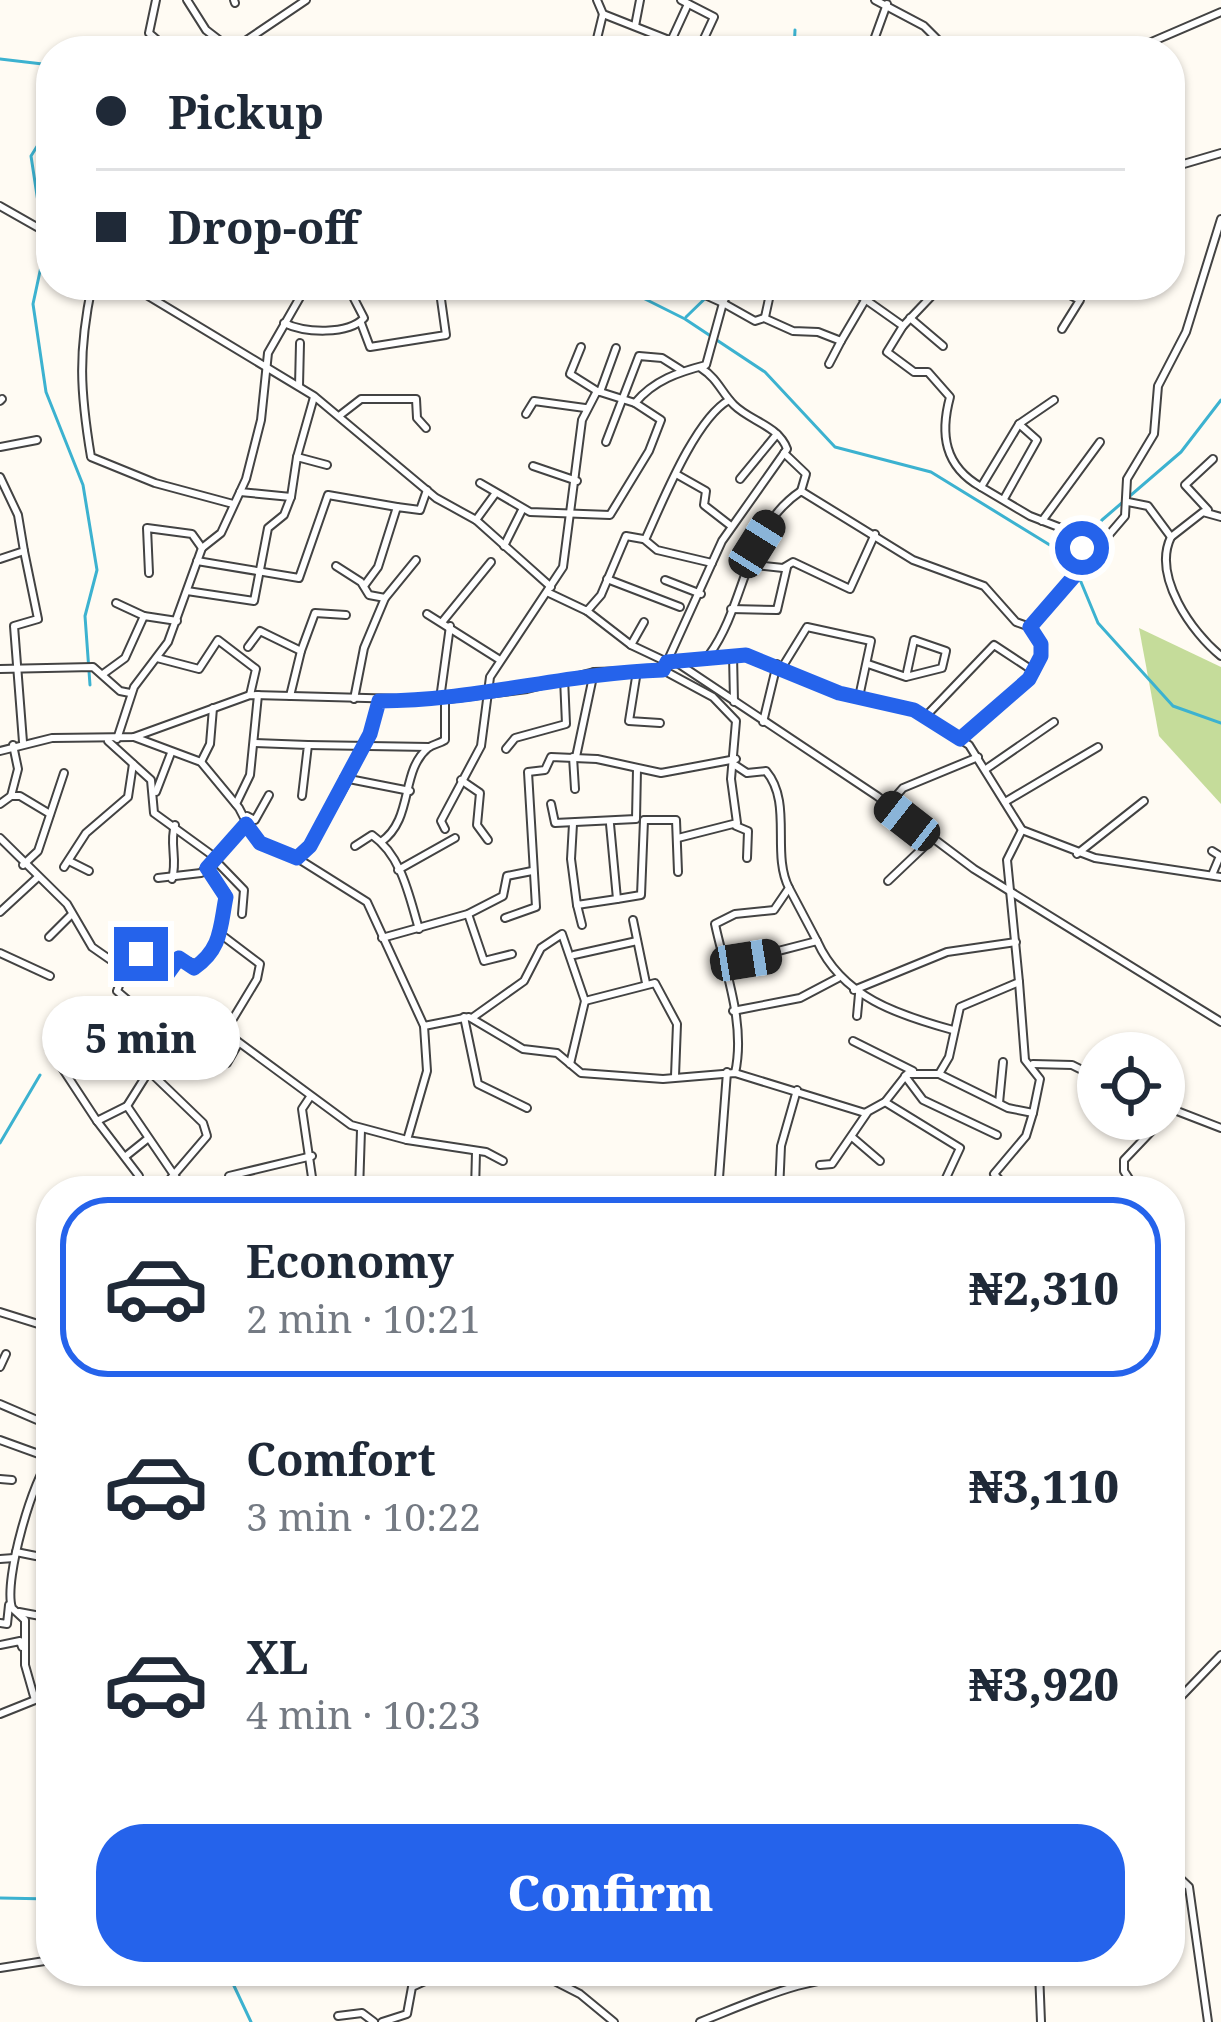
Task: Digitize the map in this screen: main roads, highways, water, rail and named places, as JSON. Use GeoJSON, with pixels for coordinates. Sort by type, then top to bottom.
{"type":"FeatureCollection","features":[{"type":"Feature","properties":{"kind":"waterway"},"geometry":{"type":"LineString","coordinates":[[795,30],[795,36]]}},
{"type":"Feature","properties":{"kind":"waterway"},"geometry":{"type":"LineString","coordinates":[[0,59],[36,63]]}},
{"type":"Feature","properties":{"kind":"waterway"},"geometry":{"type":"LineString","coordinates":[[36,148],[31,156],[36,189]]}},
{"type":"Feature","properties":{"kind":"waterway"},"geometry":{"type":"LineString","coordinates":[[36,290],[33,304],[46,392],[83,485],[97,570],[85,616],[90,685]]}},
{"type":"Feature","properties":{"kind":"waterway"},"geometry":{"type":"LineString","coordinates":[[647,300],[765,372],[835,447],[931,472],[1071,558],[1098,623],[1173,706],[1221,723]]}},
{"type":"Feature","properties":{"kind":"waterway"},"geometry":{"type":"LineString","coordinates":[[686,317],[704,300]]}},
{"type":"Feature","properties":{"kind":"waterway"},"geometry":{"type":"LineString","coordinates":[[1071,558],[1102,520],[1181,452],[1221,400]]}},
{"type":"Feature","properties":{"kind":"waterway"},"geometry":{"type":"LineString","coordinates":[[0,1143],[40,1075]]}},
{"type":"Feature","properties":{"kind":"waterway"},"geometry":{"type":"LineString","coordinates":[[0,1898],[36,1899]]}},
{"type":"Feature","properties":{"kind":"waterway"},"geometry":{"type":"LineString","coordinates":[[234,1986],[251,2022]]}}]}
